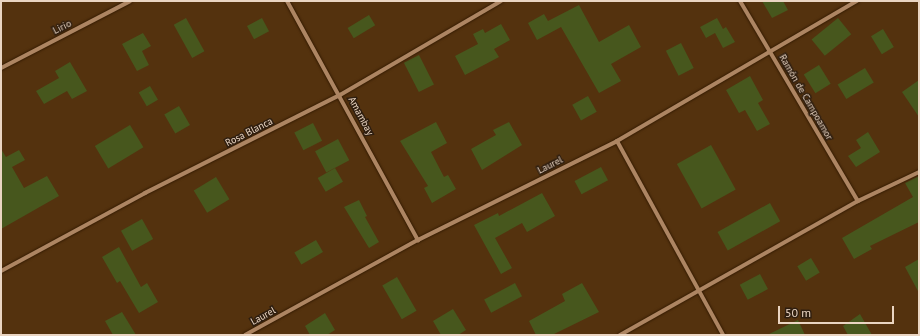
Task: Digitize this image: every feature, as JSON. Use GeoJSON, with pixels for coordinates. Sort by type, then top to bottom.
{"type":"FeatureCollection","features":[{"type":"Feature","properties":{"kind":"street","name":"Lirio"},"geometry":{"type":"LineString","coordinates":[[1,68],[130,1]]}},
{"type":"Feature","properties":{"kind":"street","name":"Amambay"},"geometry":{"type":"LineString","coordinates":[[287,1],[340,95],[418,240]]}},
{"type":"Feature","properties":{"kind":"street","name":"Rosa Blanca"},"geometry":{"type":"LineString","coordinates":[[1,271],[145,193],[340,95],[501,1]]}},
{"type":"Feature","properties":{"kind":"street","name":"Ramón de Campoamor"},"geometry":{"type":"LineString","coordinates":[[740,1],[858,201]]}},
{"type":"Feature","properties":{"kind":"street","name":"Laurel"},"geometry":{"type":"LineString","coordinates":[[245,335],[418,240],[617,141],[772,53],[857,1]]}},
{"type":"Feature","properties":{"kind":"street"},"geometry":{"type":"LineString","coordinates":[[617,141],[698,293],[723,335]]}},
{"type":"Feature","properties":{"kind":"street"},"geometry":{"type":"LineString","coordinates":[[620,335],[698,293],[858,201],[919,172]]}},
{"type":"Feature","properties":{"kind":"building"},"geometry":{"type":"Polygon","coordinates":[[[762,1],[783,1],[788,10],[772,18],[762,1]]]}},
{"type":"Feature","properties":{"kind":"building"},"geometry":{"type":"Polygon","coordinates":[[[579,5],[599,42],[629,25],[641,47],[611,64],[621,81],[599,93],[561,27],[537,40],[528,23],[544,14],[548,21],[579,5]]]}},
{"type":"Feature","properties":{"kind":"building"},"geometry":{"type":"Polygon","coordinates":[[[369,15],[375,25],[354,38],[348,28],[369,15]]]}},
{"type":"Feature","properties":{"kind":"building"},"geometry":{"type":"Polygon","coordinates":[[[186,18],[204,51],[192,58],[174,25],[186,18]]]}},
{"type":"Feature","properties":{"kind":"building"},"geometry":{"type":"Polygon","coordinates":[[[262,18],[269,31],[254,39],[247,26],[262,18]]]}},
{"type":"Feature","properties":{"kind":"building"},"geometry":{"type":"Polygon","coordinates":[[[717,18],[723,29],[726,27],[735,42],[723,48],[715,33],[706,38],[700,27],[717,18]]]}},
{"type":"Feature","properties":{"kind":"building"},"geometry":{"type":"Polygon","coordinates":[[[838,18],[851,34],[825,56],[812,39],[838,18]]]}},
{"type":"Feature","properties":{"kind":"building"},"geometry":{"type":"Polygon","coordinates":[[[501,24],[510,40],[494,49],[499,57],[465,75],[455,56],[478,44],[473,34],[483,29],[485,33],[501,24]]]}},
{"type":"Feature","properties":{"kind":"building"},"geometry":{"type":"Polygon","coordinates":[[[883,29],[894,47],[882,54],[871,36],[883,29]]]}},
{"type":"Feature","properties":{"kind":"building"},"geometry":{"type":"Polygon","coordinates":[[[143,33],[151,46],[142,51],[149,65],[137,71],[122,44],[143,33]]]}},
{"type":"Feature","properties":{"kind":"building"},"geometry":{"type":"Polygon","coordinates":[[[681,43],[694,68],[679,76],[666,51],[681,43]]]}},
{"type":"Feature","properties":{"kind":"building"},"geometry":{"type":"Polygon","coordinates":[[[419,55],[434,84],[419,92],[404,63],[419,55]]]}},
{"type":"Feature","properties":{"kind":"building"},"geometry":{"type":"Polygon","coordinates":[[[70,62],[87,91],[72,99],[67,91],[44,104],[36,91],[59,78],[55,71],[70,62]]]}},
{"type":"Feature","properties":{"kind":"building"},"geometry":{"type":"Polygon","coordinates":[[[819,65],[831,84],[815,93],[804,75],[819,65]]]}},
{"type":"Feature","properties":{"kind":"building"},"geometry":{"type":"Polygon","coordinates":[[[865,68],[874,83],[846,99],[838,84],[865,68]]]}},
{"type":"Feature","properties":{"kind":"building"},"geometry":{"type":"Polygon","coordinates":[[[750,76],[763,100],[758,103],[770,124],[757,131],[745,110],[739,113],[726,90],[750,76]]]}},
{"type":"Feature","properties":{"kind":"building"},"geometry":{"type":"Polygon","coordinates":[[[919,80],[919,117],[902,92],[919,80]]]}},
{"type":"Feature","properties":{"kind":"building"},"geometry":{"type":"Polygon","coordinates":[[[150,86],[158,100],[147,106],[139,92],[150,86]]]}},
{"type":"Feature","properties":{"kind":"building"},"geometry":{"type":"Polygon","coordinates":[[[588,96],[597,112],[581,120],[572,105],[588,96]]]}},
{"type":"Feature","properties":{"kind":"building"},"geometry":{"type":"Polygon","coordinates":[[[179,106],[190,125],[175,134],[164,115],[179,106]]]}},
{"type":"Feature","properties":{"kind":"building"},"geometry":{"type":"Polygon","coordinates":[[[436,122],[447,143],[431,152],[444,177],[448,175],[456,189],[432,203],[424,188],[428,186],[400,141],[436,122]]]}},
{"type":"Feature","properties":{"kind":"building"},"geometry":{"type":"Polygon","coordinates":[[[509,122],[522,145],[482,170],[471,149],[496,135],[493,130],[509,122]]]}},
{"type":"Feature","properties":{"kind":"building"},"geometry":{"type":"Polygon","coordinates":[[[313,123],[322,141],[303,150],[294,133],[313,123]]]}},
{"type":"Feature","properties":{"kind":"building"},"geometry":{"type":"Polygon","coordinates":[[[130,125],[143,147],[108,168],[95,146],[130,125]]]}},
{"type":"Feature","properties":{"kind":"building"},"geometry":{"type":"Polygon","coordinates":[[[868,132],[880,152],[856,167],[848,156],[861,148],[856,140],[868,132]]]}},
{"type":"Feature","properties":{"kind":"building"},"geometry":{"type":"Polygon","coordinates":[[[338,139],[349,160],[326,172],[315,151],[338,139]]]}},
{"type":"Feature","properties":{"kind":"building"},"geometry":{"type":"Polygon","coordinates":[[[711,145],[736,190],[702,209],[677,164],[711,145]]]}},
{"type":"Feature","properties":{"kind":"building"},"geometry":{"type":"Polygon","coordinates":[[[1,149],[6,157],[19,150],[25,160],[12,167],[24,188],[47,176],[59,196],[1,229],[1,149]]]}},
{"type":"Feature","properties":{"kind":"building"},"geometry":{"type":"Polygon","coordinates":[[[601,167],[608,180],[582,194],[575,181],[601,167]]]}},
{"type":"Feature","properties":{"kind":"building"},"geometry":{"type":"Polygon","coordinates":[[[335,168],[343,182],[326,192],[318,178],[335,168]]]}},
{"type":"Feature","properties":{"kind":"building"},"geometry":{"type":"Polygon","coordinates":[[[919,176],[919,222],[870,246],[872,249],[854,259],[842,238],[913,197],[905,183],[919,176]]]}},
{"type":"Feature","properties":{"kind":"building"},"geometry":{"type":"Polygon","coordinates":[[[216,177],[229,199],[207,213],[194,190],[216,177]]]}},
{"type":"Feature","properties":{"kind":"building"},"geometry":{"type":"Polygon","coordinates":[[[542,193],[555,216],[527,232],[522,223],[495,238],[512,268],[501,274],[474,225],[498,213],[499,216],[542,193]]]}},
{"type":"Feature","properties":{"kind":"building"},"geometry":{"type":"Polygon","coordinates":[[[359,200],[367,216],[365,217],[379,242],[369,248],[344,207],[359,200]]]}},
{"type":"Feature","properties":{"kind":"building"},"geometry":{"type":"Polygon","coordinates":[[[770,203],[780,221],[728,250],[718,232],[770,203]]]}},
{"type":"Feature","properties":{"kind":"building"},"geometry":{"type":"Polygon","coordinates":[[[142,219],[153,239],[132,251],[121,231],[142,219]]]}},
{"type":"Feature","properties":{"kind":"building"},"geometry":{"type":"Polygon","coordinates":[[[316,240],[323,252],[301,265],[294,253],[316,240]]]}},
{"type":"Feature","properties":{"kind":"building"},"geometry":{"type":"Polygon","coordinates":[[[119,247],[141,287],[147,283],[158,302],[139,313],[120,281],[117,283],[102,257],[119,247]]]}},
{"type":"Feature","properties":{"kind":"building"},"geometry":{"type":"Polygon","coordinates":[[[811,258],[820,273],[806,281],[797,266],[811,258]]]}},
{"type":"Feature","properties":{"kind":"building"},"geometry":{"type":"Polygon","coordinates":[[[919,259],[919,293],[905,267],[919,259]]]}},
{"type":"Feature","properties":{"kind":"building"},"geometry":{"type":"Polygon","coordinates":[[[760,274],[768,289],[748,300],[740,285],[760,274]]]}},
{"type":"Feature","properties":{"kind":"building"},"geometry":{"type":"Polygon","coordinates":[[[397,277],[416,311],[402,319],[382,286],[397,277]]]}},
{"type":"Feature","properties":{"kind":"building"},"geometry":{"type":"Polygon","coordinates":[[[515,283],[522,296],[491,313],[484,299],[515,283]]]}},
{"type":"Feature","properties":{"kind":"building"},"geometry":{"type":"Polygon","coordinates":[[[582,283],[599,312],[552,335],[536,335],[529,321],[565,301],[562,294],[582,283]]]}},
{"type":"Feature","properties":{"kind":"building"},"geometry":{"type":"Polygon","coordinates":[[[453,309],[466,330],[458,335],[441,335],[433,321],[453,309]]]}},
{"type":"Feature","properties":{"kind":"building"},"geometry":{"type":"Polygon","coordinates":[[[122,312],[136,335],[113,335],[105,321],[122,312]]]}},
{"type":"Feature","properties":{"kind":"building"},"geometry":{"type":"Polygon","coordinates":[[[325,313],[335,330],[327,335],[310,335],[305,326],[325,313]]]}},
{"type":"Feature","properties":{"kind":"building"},"geometry":{"type":"Polygon","coordinates":[[[860,314],[872,335],[848,335],[843,326],[860,314]]]}},
{"type":"Feature","properties":{"kind":"building"},"geometry":{"type":"Polygon","coordinates":[[[798,320],[805,335],[767,335],[798,320]]]}}]}
